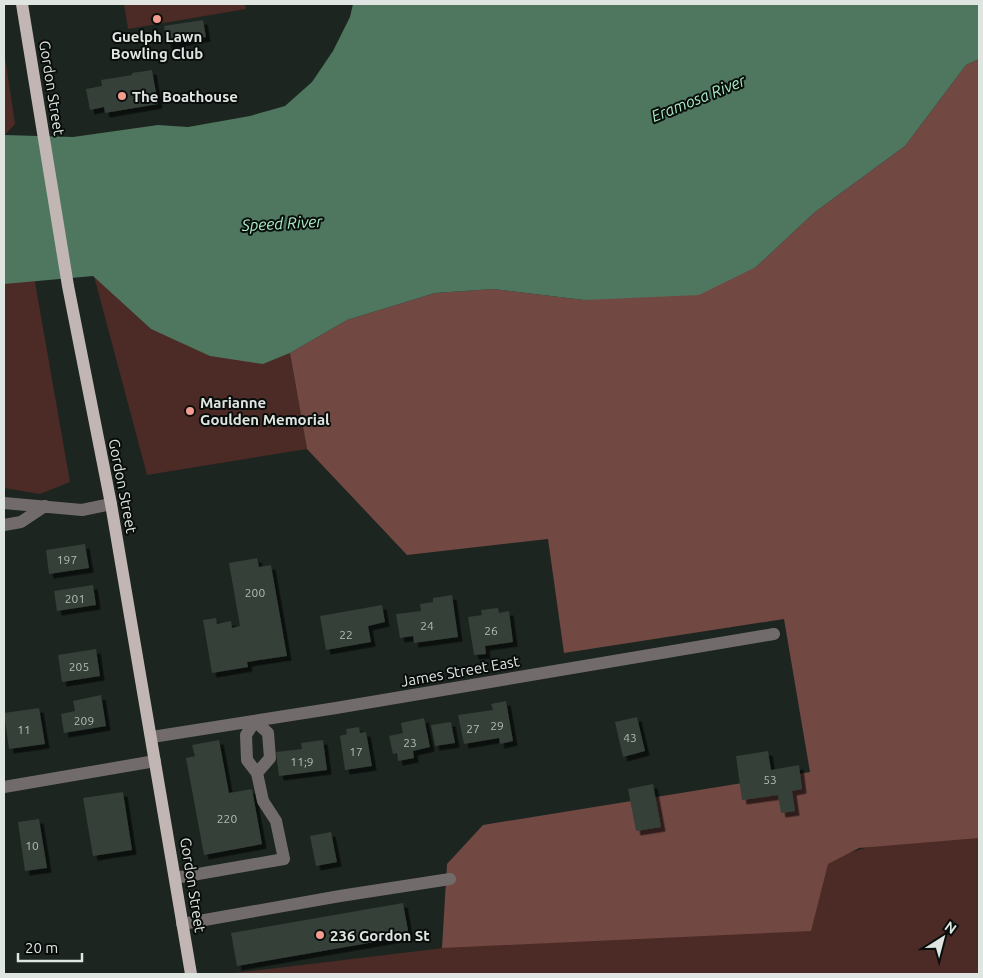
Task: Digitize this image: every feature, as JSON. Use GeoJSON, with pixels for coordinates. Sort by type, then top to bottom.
{"type":"FeatureCollection","features":[{"type":"Feature","properties":{"kind":"main road","name":"Gordon Street"},"geometry":{"type":"LineString","coordinates":[[22,4],[68,286],[111,504],[191,974]]}},
{"type":"Feature","properties":{"kind":"street"},"geometry":{"type":"LineString","coordinates":[[4,503],[82,510],[111,504]]}},
{"type":"Feature","properties":{"kind":"street"},"geometry":{"type":"LineString","coordinates":[[4,525],[21,522],[45,506]]}},
{"type":"Feature","properties":{"kind":"street","name":"James Street East"},"geometry":{"type":"LineString","coordinates":[[152,737],[774,634]]}},
{"type":"Feature","properties":{"kind":"street"},"geometry":{"type":"LineString","coordinates":[[175,878],[284,859],[276,821],[263,801],[257,773],[247,760],[246,735],[255,721],[268,733],[270,758],[257,773]]}},
{"type":"Feature","properties":{"kind":"street"},"geometry":{"type":"LineString","coordinates":[[4,787],[155,761]]}},
{"type":"Feature","properties":{"kind":"street"},"geometry":{"type":"LineString","coordinates":[[182,924],[450,879]]}},
{"type":"Feature","properties":{"kind":"shaded area","name":"Guelph Lawn Bowling Club"},"geometry":{"type":"Polygon","coordinates":[[[124,4],[245,4],[246,9],[128,29],[124,4]]]}},
{"type":"Feature","properties":{"kind":"shaded area"},"geometry":{"type":"Polygon","coordinates":[[[4,50],[15,124],[5,135],[35,282],[70,482],[40,494],[4,488],[4,50]]]}},
{"type":"Feature","properties":{"kind":"shaded area"},"geometry":{"type":"Polygon","coordinates":[[[979,59],[979,838],[859,848],[828,864],[811,931],[442,948],[447,864],[483,825],[810,772],[784,619],[564,653],[548,539],[407,555],[307,449],[290,353],[347,320],[435,293],[493,289],[584,300],[756,267],[815,212],[905,146],[966,65],[979,59]]]}},
{"type":"Feature","properties":{"kind":"shaded area"},"geometry":{"type":"Polygon","coordinates":[[[94,276],[151,329],[263,364],[290,353],[307,449],[147,475],[94,276]]]}},
{"type":"Feature","properties":{"kind":"shaded area"},"geometry":{"type":"Polygon","coordinates":[[[979,814],[979,974],[226,974],[709,916],[828,859],[979,814]]]}},
{"type":"Feature","properties":{"kind":"water"},"geometry":{"type":"Polygon","coordinates":[[[353,4],[979,4],[979,59],[966,65],[905,146],[815,212],[756,267],[699,295],[584,300],[493,289],[435,293],[347,320],[290,353],[263,364],[210,356],[151,329],[93,276],[4,284],[4,135],[73,137],[158,125],[188,127],[250,116],[285,106],[312,82],[333,51],[350,17],[353,4]]]}},
{"type":"Feature","properties":{"kind":"building"},"geometry":{"type":"Polygon","coordinates":[[[203,20],[206,37],[167,44],[164,26],[203,20]]]}},
{"type":"Feature","properties":{"kind":"building","name":"The Boathouse"},"geometry":{"type":"Polygon","coordinates":[[[152,70],[158,104],[105,113],[104,107],[90,110],[86,89],[102,86],[101,80],[152,70]]]}},
{"type":"Feature","properties":{"kind":"building"},"geometry":{"type":"Polygon","coordinates":[[[85,544],[89,568],[49,574],[46,550],[85,544]]]}},
{"type":"Feature","properties":{"kind":"building"},"geometry":{"type":"Polygon","coordinates":[[[257,558],[259,567],[271,565],[287,656],[247,662],[248,667],[212,673],[203,620],[216,618],[217,624],[231,621],[232,628],[240,626],[229,563],[257,558]]]}},
{"type":"Feature","properties":{"kind":"building"},"geometry":{"type":"Polygon","coordinates":[[[93,585],[96,605],[57,611],[54,591],[93,585]]]}},
{"type":"Feature","properties":{"kind":"building"},"geometry":{"type":"Polygon","coordinates":[[[452,595],[458,637],[414,643],[413,636],[400,638],[396,614],[421,611],[420,604],[433,602],[433,598],[452,595]]]}},
{"type":"Feature","properties":{"kind":"building"},"geometry":{"type":"Polygon","coordinates":[[[382,605],[385,622],[368,626],[371,642],[326,650],[320,616],[382,605]]]}},
{"type":"Feature","properties":{"kind":"building"},"geometry":{"type":"Polygon","coordinates":[[[498,608],[499,613],[509,611],[513,642],[485,646],[486,654],[474,655],[468,617],[482,615],[481,610],[498,608]]]}},
{"type":"Feature","properties":{"kind":"building"},"geometry":{"type":"Polygon","coordinates":[[[96,649],[100,676],[62,682],[58,655],[96,649]]]}},
{"type":"Feature","properties":{"kind":"building"},"geometry":{"type":"Polygon","coordinates":[[[101,695],[106,726],[64,733],[61,714],[75,711],[73,701],[101,695]]]}},
{"type":"Feature","properties":{"kind":"building"},"geometry":{"type":"Polygon","coordinates":[[[506,701],[513,741],[500,744],[499,738],[464,744],[458,715],[493,710],[491,704],[506,701]]]}},
{"type":"Feature","properties":{"kind":"building"},"geometry":{"type":"Polygon","coordinates":[[[39,708],[45,744],[9,749],[4,713],[39,708]]]}},
{"type":"Feature","properties":{"kind":"building"},"geometry":{"type":"Polygon","coordinates":[[[637,717],[645,751],[623,757],[615,722],[637,717]]]}},
{"type":"Feature","properties":{"kind":"building"},"geometry":{"type":"Polygon","coordinates":[[[424,718],[430,747],[413,751],[414,758],[398,761],[397,753],[393,754],[389,736],[403,733],[401,723],[424,718]]]}},
{"type":"Feature","properties":{"kind":"building"},"geometry":{"type":"Polygon","coordinates":[[[451,722],[455,743],[435,746],[431,725],[451,722]]]}},
{"type":"Feature","properties":{"kind":"building"},"geometry":{"type":"Polygon","coordinates":[[[359,727],[360,733],[366,732],[372,766],[345,770],[340,736],[347,734],[346,729],[359,727]]]}},
{"type":"Feature","properties":{"kind":"building"},"geometry":{"type":"Polygon","coordinates":[[[219,740],[229,793],[252,789],[262,844],[204,855],[186,758],[195,756],[192,745],[219,740]]]}},
{"type":"Feature","properties":{"kind":"building"},"geometry":{"type":"Polygon","coordinates":[[[323,740],[327,770],[279,776],[276,752],[302,749],[301,743],[323,740]]]}},
{"type":"Feature","properties":{"kind":"building"},"geometry":{"type":"Polygon","coordinates":[[[768,751],[771,770],[799,765],[802,789],[792,791],[795,811],[781,813],[778,795],[742,800],[736,756],[768,751]]]}},
{"type":"Feature","properties":{"kind":"building"},"geometry":{"type":"Polygon","coordinates":[[[653,784],[661,827],[636,831],[628,789],[653,784]]]}},
{"type":"Feature","properties":{"kind":"building"},"geometry":{"type":"Polygon","coordinates":[[[123,792],[132,850],[93,856],[83,798],[123,792]]]}},
{"type":"Feature","properties":{"kind":"building"},"geometry":{"type":"Polygon","coordinates":[[[39,819],[47,868],[25,871],[18,822],[39,819]]]}},
{"type":"Feature","properties":{"kind":"building"},"geometry":{"type":"Polygon","coordinates":[[[331,832],[337,862],[316,866],[310,836],[331,832]]]}},
{"type":"Feature","properties":{"kind":"building","name":"236 Gordon St"},"geometry":{"type":"Polygon","coordinates":[[[403,903],[409,936],[237,966],[231,933],[403,903]]]}},
{"type":"Feature","properties":{"kind":"place","name":"Guelph Lawn Bowling Club"},"geometry":{"type":"Point","coordinates":[157,19]}},
{"type":"Feature","properties":{"kind":"place","name":"The Boathouse"},"geometry":{"type":"Point","coordinates":[122,96]}},
{"type":"Feature","properties":{"kind":"place","name":"Marianne Goulden Memorial"},"geometry":{"type":"Point","coordinates":[190,411]}},
{"type":"Feature","properties":{"kind":"place","name":"236 Gordon St"},"geometry":{"type":"Point","coordinates":[320,935]}},
{"type":"Feature","properties":{"kind":"water label","name":"Eramosa River"},"geometry":{"type":"Point","coordinates":[698,98]}},
{"type":"Feature","properties":{"kind":"water label","name":"Speed River"},"geometry":{"type":"Point","coordinates":[282,223]}}]}
